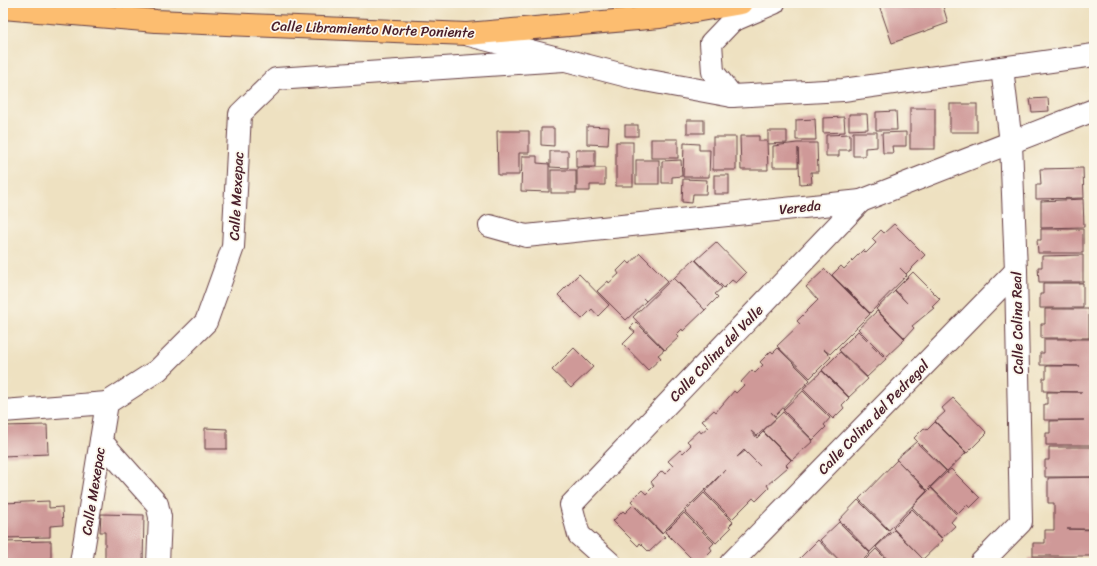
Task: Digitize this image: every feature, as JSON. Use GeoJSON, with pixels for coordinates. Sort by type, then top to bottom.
{"type":"FeatureCollection","features":[{"type":"Feature","properties":{"kind":"highway","name":"Calle Libramiento Norte Poniente"},"geometry":{"type":"LineString","coordinates":[[3,8],[156,21],[467,34],[660,17],[741,3]]}},
{"type":"Feature","properties":{"kind":"street"},"geometry":{"type":"LineString","coordinates":[[732,96],[713,72],[711,43],[732,21],[774,3]]}},
{"type":"Feature","properties":{"kind":"street"},"geometry":{"type":"LineString","coordinates":[[467,34],[639,79],[732,96],[843,90],[1094,55]]}},
{"type":"Feature","properties":{"kind":"street","name":"Calle Mexepac"},"geometry":{"type":"LineString","coordinates":[[81,563],[108,403],[158,370],[206,322],[233,247],[240,114],[276,79],[564,60]]}},
{"type":"Feature","properties":{"kind":"street","name":"Calle Colina Real"},"geometry":{"type":"LineString","coordinates":[[981,563],[1021,522],[1016,271],[1011,142],[1002,68]]}},
{"type":"Feature","properties":{"kind":"street","name":"Vereda"},"geometry":{"type":"LineString","coordinates":[[490,226],[526,236],[861,201],[1094,110]]}},
{"type":"Feature","properties":{"kind":"street","name":"Calle Colina del Valle"},"geometry":{"type":"LineString","coordinates":[[610,563],[580,535],[571,505],[861,201]]}},
{"type":"Feature","properties":{"kind":"street","name":"Calle Colina del Pedregal"},"geometry":{"type":"LineString","coordinates":[[731,563],[1016,271]]}},
{"type":"Feature","properties":{"kind":"street"},"geometry":{"type":"LineString","coordinates":[[3,411],[108,403]]}},
{"type":"Feature","properties":{"kind":"street"},"geometry":{"type":"LineString","coordinates":[[101,441],[157,504],[160,517],[158,563]]}},
{"type":"Feature","properties":{"kind":"building"},"geometry":{"type":"Polygon","coordinates":[[[886,3],[942,3],[948,23],[892,43],[879,5],[886,3]]]}},
{"type":"Feature","properties":{"kind":"building"},"geometry":{"type":"Polygon","coordinates":[[[1048,98],[1049,111],[1032,112],[1030,99],[1048,98]]]}},
{"type":"Feature","properties":{"kind":"building"},"geometry":{"type":"Polygon","coordinates":[[[950,104],[977,104],[977,132],[950,132],[950,104]]]}},
{"type":"Feature","properties":{"kind":"building"},"geometry":{"type":"Polygon","coordinates":[[[910,108],[935,108],[935,149],[910,149],[910,108]]]}},
{"type":"Feature","properties":{"kind":"building"},"geometry":{"type":"Polygon","coordinates":[[[896,111],[897,130],[876,130],[876,112],[896,111]]]}},
{"type":"Feature","properties":{"kind":"building"},"geometry":{"type":"Polygon","coordinates":[[[849,114],[867,114],[868,129],[849,130],[849,114]]]}},
{"type":"Feature","properties":{"kind":"building"},"geometry":{"type":"Polygon","coordinates":[[[844,117],[845,132],[823,133],[823,118],[844,117]]]}},
{"type":"Feature","properties":{"kind":"building"},"geometry":{"type":"Polygon","coordinates":[[[815,119],[816,140],[796,140],[796,120],[815,119]]]}},
{"type":"Feature","properties":{"kind":"building"},"geometry":{"type":"Polygon","coordinates":[[[687,120],[704,120],[704,133],[687,133],[687,120]]]}},
{"type":"Feature","properties":{"kind":"building"},"geometry":{"type":"Polygon","coordinates":[[[625,125],[638,125],[638,136],[625,136],[625,125]]]}},
{"type":"Feature","properties":{"kind":"building"},"geometry":{"type":"Polygon","coordinates":[[[587,126],[609,127],[608,145],[587,144],[587,126]]]}},
{"type":"Feature","properties":{"kind":"building"},"geometry":{"type":"Polygon","coordinates":[[[541,128],[554,128],[554,146],[541,145],[541,128]]]}},
{"type":"Feature","properties":{"kind":"building"},"geometry":{"type":"Polygon","coordinates":[[[497,131],[529,131],[529,153],[519,153],[519,175],[498,175],[497,131]]]}},
{"type":"Feature","properties":{"kind":"building"},"geometry":{"type":"Polygon","coordinates":[[[768,131],[787,131],[787,143],[768,144],[768,131]]]}},
{"type":"Feature","properties":{"kind":"building"},"geometry":{"type":"Polygon","coordinates":[[[853,132],[877,132],[877,147],[865,148],[865,156],[853,156],[853,132]]]}},
{"type":"Feature","properties":{"kind":"building"},"geometry":{"type":"Polygon","coordinates":[[[906,132],[906,146],[892,146],[893,153],[883,153],[882,133],[906,132]]]}},
{"type":"Feature","properties":{"kind":"building"},"geometry":{"type":"Polygon","coordinates":[[[850,134],[850,150],[839,150],[839,156],[826,156],[826,135],[850,134]]]}},
{"type":"Feature","properties":{"kind":"building"},"geometry":{"type":"Polygon","coordinates":[[[740,136],[759,136],[759,141],[767,141],[768,170],[741,170],[740,136]]]}},
{"type":"Feature","properties":{"kind":"building"},"geometry":{"type":"Polygon","coordinates":[[[713,137],[736,137],[736,170],[713,170],[713,137]]]}},
{"type":"Feature","properties":{"kind":"building"},"geometry":{"type":"Polygon","coordinates":[[[651,139],[678,139],[678,158],[651,158],[651,139]]]}},
{"type":"Feature","properties":{"kind":"building"},"geometry":{"type":"Polygon","coordinates":[[[616,142],[633,142],[633,186],[616,186],[616,142]]]}},
{"type":"Feature","properties":{"kind":"building"},"geometry":{"type":"Polygon","coordinates":[[[684,143],[699,144],[699,150],[710,150],[709,177],[683,177],[684,143]]]}},
{"type":"Feature","properties":{"kind":"building"},"geometry":{"type":"Polygon","coordinates":[[[797,143],[817,143],[818,172],[811,172],[812,183],[800,184],[798,148],[798,167],[773,167],[773,146],[797,143]]]}},
{"type":"Feature","properties":{"kind":"building"},"geometry":{"type":"Polygon","coordinates":[[[576,150],[595,150],[595,167],[576,167],[576,150]]]}},
{"type":"Feature","properties":{"kind":"building"},"geometry":{"type":"Polygon","coordinates":[[[550,151],[568,151],[568,168],[550,167],[550,151]]]}},
{"type":"Feature","properties":{"kind":"building"},"geometry":{"type":"Polygon","coordinates":[[[522,156],[537,156],[537,163],[549,164],[549,192],[521,191],[522,156]]]}},
{"type":"Feature","properties":{"kind":"building"},"geometry":{"type":"Polygon","coordinates":[[[636,160],[659,160],[659,184],[636,184],[636,160]]]}},
{"type":"Feature","properties":{"kind":"building"},"geometry":{"type":"Polygon","coordinates":[[[681,160],[682,176],[672,177],[672,183],[662,183],[662,161],[681,160]]]}},
{"type":"Feature","properties":{"kind":"building"},"geometry":{"type":"Polygon","coordinates":[[[577,168],[605,168],[605,185],[590,185],[590,191],[577,191],[577,168]]]}},
{"type":"Feature","properties":{"kind":"building"},"geometry":{"type":"Polygon","coordinates":[[[1083,168],[1084,198],[1036,199],[1036,185],[1041,185],[1040,169],[1083,168]]]}},
{"type":"Feature","properties":{"kind":"building"},"geometry":{"type":"Polygon","coordinates":[[[551,170],[576,170],[576,193],[551,193],[551,170]]]}},
{"type":"Feature","properties":{"kind":"building"},"geometry":{"type":"Polygon","coordinates":[[[714,175],[729,175],[729,194],[714,194],[714,175]]]}},
{"type":"Feature","properties":{"kind":"building"},"geometry":{"type":"Polygon","coordinates":[[[683,179],[707,180],[706,194],[693,194],[692,203],[682,202],[683,179]]]}},
{"type":"Feature","properties":{"kind":"building"},"geometry":{"type":"Polygon","coordinates":[[[1083,199],[1084,227],[1041,228],[1041,201],[1083,199]]]}},
{"type":"Feature","properties":{"kind":"building"},"geometry":{"type":"Polygon","coordinates":[[[894,224],[925,255],[870,313],[832,275],[841,266],[844,269],[863,250],[866,253],[876,243],[872,239],[881,230],[884,233],[894,224]]]}},
{"type":"Feature","properties":{"kind":"building"},"geometry":{"type":"Polygon","coordinates":[[[1041,229],[1083,229],[1083,253],[1038,253],[1037,240],[1041,240],[1041,229]]]}},
{"type":"Feature","properties":{"kind":"building"},"geometry":{"type":"Polygon","coordinates":[[[716,242],[746,273],[736,283],[732,280],[724,288],[696,260],[716,242]]]}},
{"type":"Feature","properties":{"kind":"building"},"geometry":{"type":"Polygon","coordinates":[[[640,253],[668,281],[626,320],[597,291],[619,274],[617,271],[627,261],[630,264],[640,253]]]}},
{"type":"Feature","properties":{"kind":"building"},"geometry":{"type":"Polygon","coordinates":[[[1083,255],[1083,282],[1039,282],[1038,267],[1042,267],[1042,256],[1083,255]]]}},
{"type":"Feature","properties":{"kind":"building"},"geometry":{"type":"Polygon","coordinates":[[[694,259],[722,288],[715,294],[718,297],[705,310],[674,278],[694,259]]]}},
{"type":"Feature","properties":{"kind":"building"},"geometry":{"type":"Polygon","coordinates":[[[825,269],[870,314],[830,354],[823,349],[831,357],[810,378],[777,346],[800,324],[797,321],[818,300],[806,287],[825,269]]]}},
{"type":"Feature","properties":{"kind":"building"},"geometry":{"type":"Polygon","coordinates":[[[913,272],[940,299],[932,307],[934,308],[912,326],[914,328],[905,338],[876,309],[895,291],[907,303],[895,290],[913,272]]]}},
{"type":"Feature","properties":{"kind":"building"},"geometry":{"type":"Polygon","coordinates":[[[579,274],[609,305],[598,316],[592,309],[582,319],[558,295],[579,274]]]}},
{"type":"Feature","properties":{"kind":"building"},"geometry":{"type":"Polygon","coordinates":[[[673,278],[705,310],[683,331],[682,329],[676,335],[679,337],[665,350],[633,317],[673,278]]]}},
{"type":"Feature","properties":{"kind":"building"},"geometry":{"type":"Polygon","coordinates":[[[1043,283],[1083,283],[1083,308],[1040,308],[1040,294],[1043,294],[1043,283]]]}},
{"type":"Feature","properties":{"kind":"building"},"geometry":{"type":"Polygon","coordinates":[[[1045,309],[1089,309],[1089,338],[1041,338],[1041,324],[1045,324],[1045,309]]]}},
{"type":"Feature","properties":{"kind":"building"},"geometry":{"type":"Polygon","coordinates":[[[877,311],[905,339],[886,357],[858,329],[877,311]]]}},
{"type":"Feature","properties":{"kind":"building"},"geometry":{"type":"Polygon","coordinates":[[[636,322],[664,350],[658,355],[661,358],[648,370],[623,344],[635,332],[630,328],[636,322]]]}},
{"type":"Feature","properties":{"kind":"building"},"geometry":{"type":"Polygon","coordinates":[[[858,331],[886,359],[867,377],[839,350],[858,331]]]}},
{"type":"Feature","properties":{"kind":"building"},"geometry":{"type":"Polygon","coordinates":[[[1044,339],[1092,339],[1094,445],[1046,445],[1046,433],[1050,433],[1050,421],[1084,420],[1044,420],[1044,404],[1047,404],[1047,392],[1082,392],[1043,391],[1043,378],[1046,378],[1046,366],[1080,366],[1040,365],[1040,353],[1044,353],[1044,339]]]}},
{"type":"Feature","properties":{"kind":"building"},"geometry":{"type":"Polygon","coordinates":[[[574,348],[593,367],[571,388],[552,370],[574,348]]]}},
{"type":"Feature","properties":{"kind":"building"},"geometry":{"type":"Polygon","coordinates":[[[778,348],[810,380],[775,416],[771,412],[776,418],[757,436],[751,431],[757,438],[763,432],[791,460],[786,465],[788,467],[767,485],[769,488],[756,501],[753,498],[732,519],[705,492],[725,470],[662,533],[631,501],[642,490],[646,494],[654,486],[651,482],[662,471],[665,474],[673,466],[668,461],[680,450],[683,453],[691,445],[687,441],[699,430],[701,433],[708,427],[702,421],[714,410],[716,412],[734,391],[736,393],[744,385],[741,382],[752,370],[755,373],[763,365],[760,362],[771,351],[773,353],[778,348]]]}},
{"type":"Feature","properties":{"kind":"building"},"geometry":{"type":"Polygon","coordinates":[[[840,352],[868,379],[849,397],[822,370],[840,352]]]}},
{"type":"Feature","properties":{"kind":"building"},"geometry":{"type":"Polygon","coordinates":[[[822,371],[849,398],[842,405],[844,408],[833,419],[803,389],[822,371]]]}},
{"type":"Feature","properties":{"kind":"building"},"geometry":{"type":"Polygon","coordinates":[[[803,391],[830,418],[824,425],[826,427],[813,440],[783,410],[803,391]]]}},
{"type":"Feature","properties":{"kind":"building"},"geometry":{"type":"Polygon","coordinates":[[[953,398],[987,433],[967,453],[935,421],[945,412],[942,408],[953,398]]]}},
{"type":"Feature","properties":{"kind":"building"},"geometry":{"type":"Polygon","coordinates":[[[783,412],[813,441],[792,460],[763,431],[783,412]]]}},
{"type":"Feature","properties":{"kind":"building"},"geometry":{"type":"Polygon","coordinates":[[[935,422],[966,453],[947,471],[914,438],[924,428],[927,430],[935,422]]]}},
{"type":"Feature","properties":{"kind":"building"},"geometry":{"type":"Polygon","coordinates":[[[47,425],[48,454],[3,456],[3,426],[47,425]]]}},
{"type":"Feature","properties":{"kind":"building"},"geometry":{"type":"Polygon","coordinates":[[[205,428],[227,429],[227,449],[205,449],[205,428]]]}},
{"type":"Feature","properties":{"kind":"building"},"geometry":{"type":"Polygon","coordinates":[[[916,442],[946,471],[927,490],[896,459],[916,442]]]}},
{"type":"Feature","properties":{"kind":"building"},"geometry":{"type":"Polygon","coordinates":[[[1049,447],[1094,447],[1094,477],[1045,477],[1045,460],[1049,460],[1049,447]]]}},
{"type":"Feature","properties":{"kind":"building"},"geometry":{"type":"Polygon","coordinates":[[[897,460],[927,491],[889,530],[859,499],[897,460]]]}},
{"type":"Feature","properties":{"kind":"building"},"geometry":{"type":"Polygon","coordinates":[[[951,469],[980,498],[970,508],[967,505],[958,514],[931,487],[951,469]]]}},
{"type":"Feature","properties":{"kind":"building"},"geometry":{"type":"Polygon","coordinates":[[[1094,477],[1094,529],[1067,529],[1094,530],[1094,556],[1033,556],[1033,543],[1045,543],[1045,530],[1054,530],[1054,503],[1048,503],[1048,478],[1094,477]]]}},
{"type":"Feature","properties":{"kind":"building"},"geometry":{"type":"Polygon","coordinates":[[[931,488],[957,515],[951,522],[955,526],[942,538],[912,507],[931,488]]]}},
{"type":"Feature","properties":{"kind":"building"},"geometry":{"type":"Polygon","coordinates":[[[704,493],[733,522],[729,526],[731,528],[716,543],[685,512],[704,493]]]}},
{"type":"Feature","properties":{"kind":"building"},"geometry":{"type":"Polygon","coordinates":[[[858,500],[890,532],[870,552],[839,520],[858,500]]]}},
{"type":"Feature","properties":{"kind":"building"},"geometry":{"type":"Polygon","coordinates":[[[49,501],[49,508],[62,507],[63,525],[50,526],[50,537],[3,538],[3,503],[49,501]]]}},
{"type":"Feature","properties":{"kind":"building"},"geometry":{"type":"Polygon","coordinates":[[[633,505],[665,537],[649,552],[640,543],[638,546],[613,521],[623,511],[625,513],[633,505]]]}},
{"type":"Feature","properties":{"kind":"building"},"geometry":{"type":"Polygon","coordinates":[[[912,509],[943,540],[923,559],[893,528],[912,509]]]}},
{"type":"Feature","properties":{"kind":"building"},"geometry":{"type":"Polygon","coordinates":[[[684,513],[714,543],[710,547],[712,550],[699,563],[696,563],[665,532],[684,513]]]}},
{"type":"Feature","properties":{"kind":"building"},"geometry":{"type":"Polygon","coordinates":[[[101,514],[144,515],[143,563],[105,563],[105,532],[100,532],[101,514]]]}},
{"type":"Feature","properties":{"kind":"building"},"geometry":{"type":"Polygon","coordinates":[[[839,522],[870,553],[860,563],[842,563],[820,540],[839,522]]]}},
{"type":"Feature","properties":{"kind":"building"},"geometry":{"type":"Polygon","coordinates":[[[894,530],[924,560],[921,563],[891,563],[876,547],[894,530]]]}},
{"type":"Feature","properties":{"kind":"building"},"geometry":{"type":"Polygon","coordinates":[[[818,540],[840,563],[799,563],[797,561],[818,540]]]}},
{"type":"Feature","properties":{"kind":"building"},"geometry":{"type":"Polygon","coordinates":[[[51,541],[51,563],[3,563],[3,542],[51,541]]]}},
{"type":"Feature","properties":{"kind":"building"},"geometry":{"type":"Polygon","coordinates":[[[876,549],[890,563],[862,563],[876,549]]]}},
{"type":"Feature","properties":{"kind":"building"},"geometry":{"type":"Polygon","coordinates":[[[1028,558],[1074,558],[1074,563],[1028,563],[1028,558]]]}},
{"type":"Feature","properties":{"kind":"building"},"geometry":{"type":"Polygon","coordinates":[[[575,560],[585,563],[574,563],[575,560]]]}}]}
